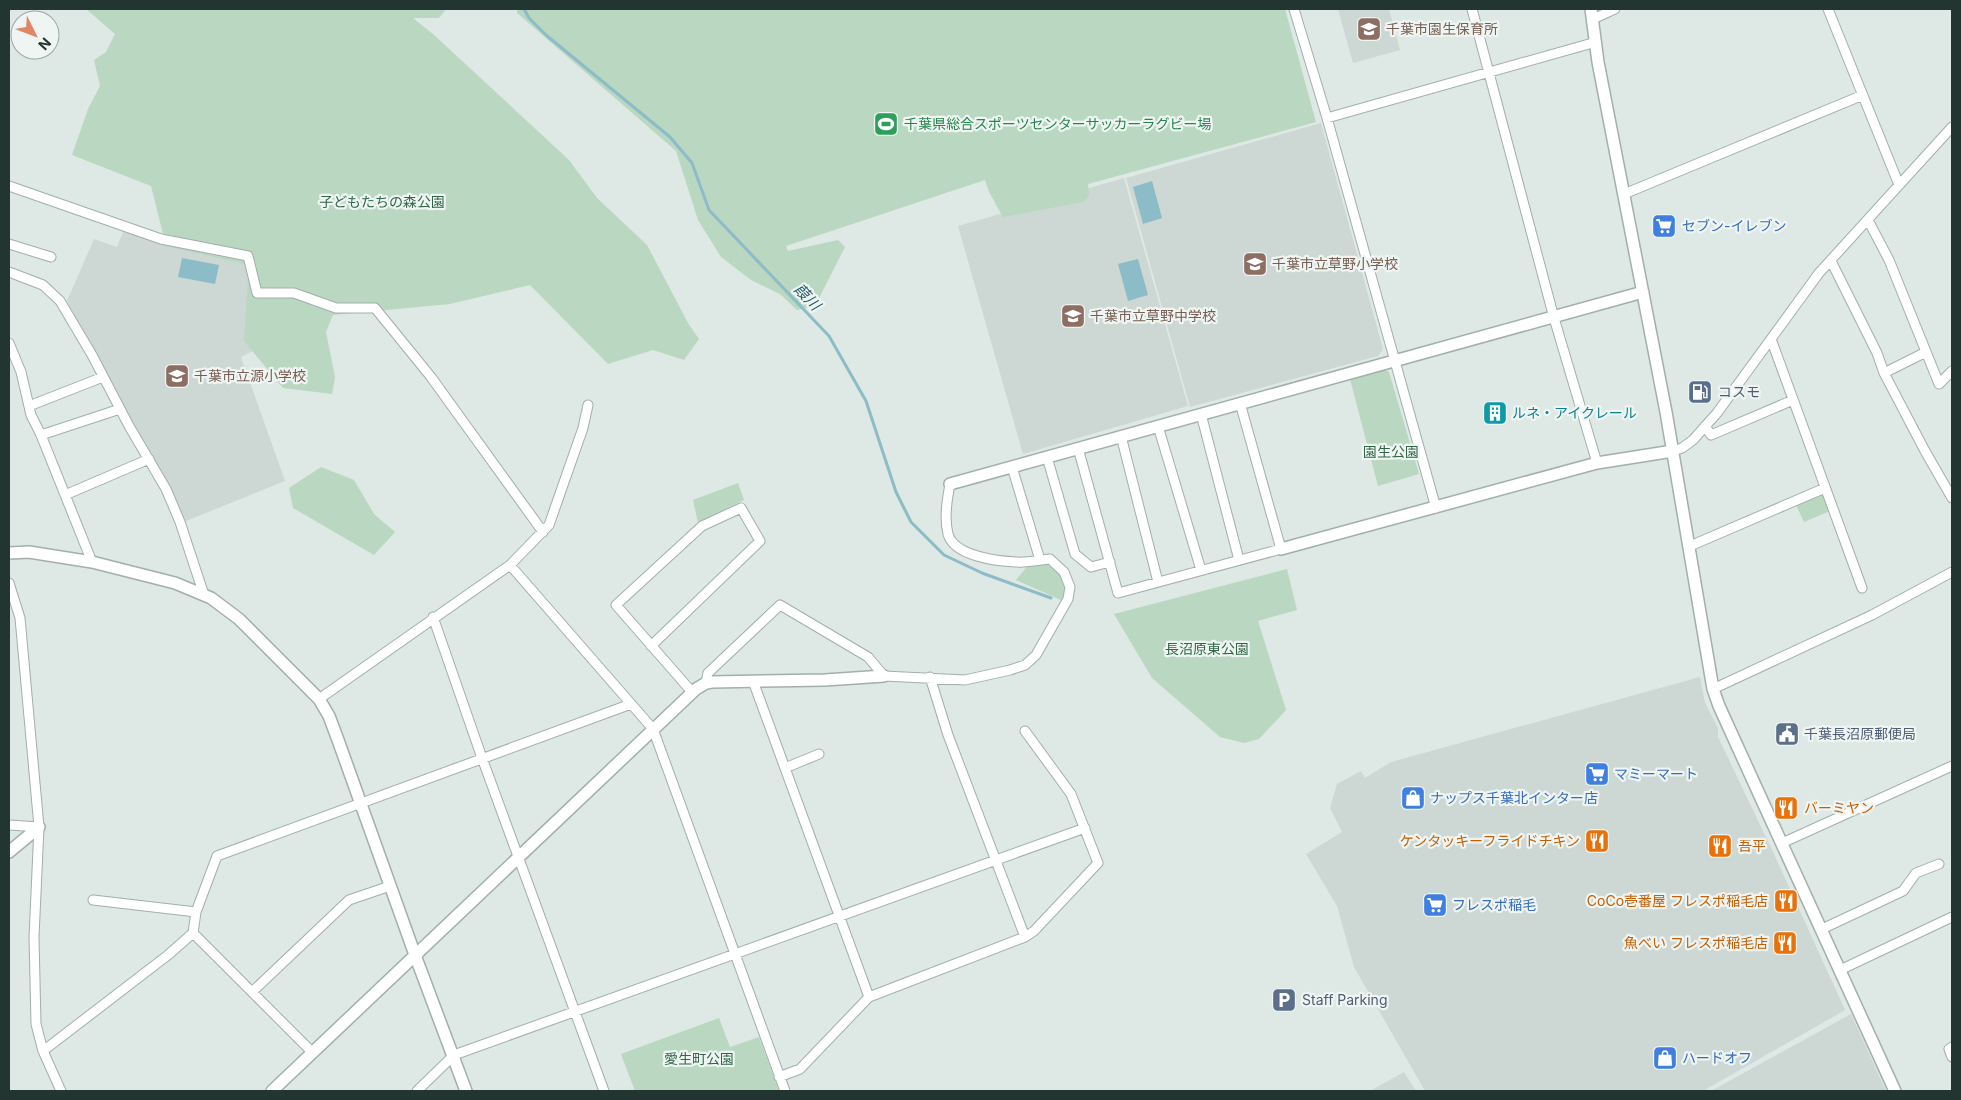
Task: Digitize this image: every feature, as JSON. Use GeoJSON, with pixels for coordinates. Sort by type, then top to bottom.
{"type":"FeatureCollection","features":[{"type":"Feature","properties":{"kind":"street"},"geometry":{"type":"LineString","coordinates":[[1294,9],[1327,118],[1436,508]]}},
{"type":"Feature","properties":{"kind":"street"},"geometry":{"type":"LineString","coordinates":[[1472,9],[1554,318],[1597,463]]}},
{"type":"Feature","properties":{"kind":"street"},"geometry":{"type":"LineString","coordinates":[[1615,9],[1592,14],[1598,62],[1673,451],[1713,688],[1719,706],[1895,1091]]}},
{"type":"Feature","properties":{"kind":"street"},"geometry":{"type":"LineString","coordinates":[[1828,9],[1899,185]]}},
{"type":"Feature","properties":{"kind":"street"},"geometry":{"type":"LineString","coordinates":[[1327,118],[1490,74],[1596,42]]}},
{"type":"Feature","properties":{"kind":"street"},"geometry":{"type":"LineString","coordinates":[[1624,194],[1863,95]]}},
{"type":"Feature","properties":{"kind":"street"},"geometry":{"type":"LineString","coordinates":[[1078,448],[1118,593],[1597,463],[1682,448],[1693,440],[1705,426],[1819,273],[1952,126]]}},
{"type":"Feature","properties":{"kind":"street"},"geometry":{"type":"LineString","coordinates":[[9,186],[161,239],[248,256],[257,293],[294,293],[336,308],[375,308],[437,385],[543,532]]}},
{"type":"Feature","properties":{"kind":"street"},"geometry":{"type":"LineString","coordinates":[[1868,220],[1889,260],[1939,384],[1952,372]]}},
{"type":"Feature","properties":{"kind":"street"},"geometry":{"type":"LineString","coordinates":[[9,244],[51,257]]}},
{"type":"Feature","properties":{"kind":"street"},"geometry":{"type":"LineString","coordinates":[[1831,261],[1877,353],[1884,373],[1952,498]]}},
{"type":"Feature","properties":{"kind":"street"},"geometry":{"type":"LineString","coordinates":[[9,272],[43,285],[60,301],[166,489],[180,522],[204,595]]}},
{"type":"Feature","properties":{"kind":"street"},"geometry":{"type":"LineString","coordinates":[[272,1091],[653,728],[692,692],[706,683],[825,680],[884,676],[964,680],[1010,670],[1024,665],[1036,655],[1068,599],[1070,587],[1064,572],[1050,559],[1016,562],[982,557],[953,544],[948,535],[946,523],[950,484],[1554,318],[1642,292]]}},
{"type":"Feature","properties":{"kind":"street"},"geometry":{"type":"LineString","coordinates":[[1771,338],[1862,588]]}},
{"type":"Feature","properties":{"kind":"street"},"geometry":{"type":"LineString","coordinates":[[9,343],[21,372],[31,415],[41,435],[92,562]]}},
{"type":"Feature","properties":{"kind":"street"},"geometry":{"type":"LineString","coordinates":[[1884,373],[1926,352]]}},
{"type":"Feature","properties":{"kind":"street"},"geometry":{"type":"LineString","coordinates":[[29,406],[103,377]]}},
{"type":"Feature","properties":{"kind":"street"},"geometry":{"type":"LineString","coordinates":[[1705,426],[1711,435],[1793,400]]}},
{"type":"Feature","properties":{"kind":"street"},"geometry":{"type":"LineString","coordinates":[[1240,403],[1281,549]]}},
{"type":"Feature","properties":{"kind":"street"},"geometry":{"type":"LineString","coordinates":[[319,698],[510,565],[543,532],[549,525],[583,428],[588,405]]}},
{"type":"Feature","properties":{"kind":"street"},"geometry":{"type":"LineString","coordinates":[[41,435],[120,409]]}},
{"type":"Feature","properties":{"kind":"street"},"geometry":{"type":"LineString","coordinates":[[1201,414],[1239,560]]}},
{"type":"Feature","properties":{"kind":"street"},"geometry":{"type":"LineString","coordinates":[[1158,426],[1201,570]]}},
{"type":"Feature","properties":{"kind":"street"},"geometry":{"type":"LineString","coordinates":[[1121,436],[1158,582]]}},
{"type":"Feature","properties":{"kind":"street"},"geometry":{"type":"LineString","coordinates":[[1048,457],[1075,554],[1090,567],[1110,562]]}},
{"type":"Feature","properties":{"kind":"street"},"geometry":{"type":"LineString","coordinates":[[65,495],[149,459]]}},
{"type":"Feature","properties":{"kind":"street"},"geometry":{"type":"LineString","coordinates":[[1012,467],[1040,560]]}},
{"type":"Feature","properties":{"kind":"street"},"geometry":{"type":"LineString","coordinates":[[1690,546],[1825,488]]}},
{"type":"Feature","properties":{"kind":"street"},"geometry":{"type":"LineString","coordinates":[[651,646],[760,541],[741,508],[702,526],[616,605],[651,646],[692,692]]}},
{"type":"Feature","properties":{"kind":"street"},"geometry":{"type":"LineString","coordinates":[[9,553],[29,552],[92,562],[175,583],[204,595],[239,619],[319,698],[329,716],[414,955],[454,1055],[466,1091]]}},
{"type":"Feature","properties":{"kind":"street"},"geometry":{"type":"LineString","coordinates":[[510,565],[653,728],[785,1091]]}},
{"type":"Feature","properties":{"kind":"street"},"geometry":{"type":"LineString","coordinates":[[1713,688],[1872,616],[1952,572]]}},
{"type":"Feature","properties":{"kind":"street"},"geometry":{"type":"LineString","coordinates":[[9,583],[20,618],[39,827],[34,937],[36,1024],[44,1050],[61,1091]]}},
{"type":"Feature","properties":{"kind":"street"},"geometry":{"type":"LineString","coordinates":[[706,683],[708,673],[780,605],[868,657],[884,676]]}},
{"type":"Feature","properties":{"kind":"street"},"geometry":{"type":"LineString","coordinates":[[433,617],[482,758],[604,1091]]}},
{"type":"Feature","properties":{"kind":"street"},"geometry":{"type":"LineString","coordinates":[[930,677],[948,735],[997,859],[1025,937]]}},
{"type":"Feature","properties":{"kind":"street"},"geometry":{"type":"LineString","coordinates":[[753,681],[869,997]]}},
{"type":"Feature","properties":{"kind":"street"},"geometry":{"type":"LineString","coordinates":[[44,1050],[168,955],[193,933],[196,912],[217,856],[631,704]]}},
{"type":"Feature","properties":{"kind":"street"},"geometry":{"type":"LineString","coordinates":[[779,1077],[800,1069],[869,997],[1025,937],[1034,931],[1098,863],[1071,794],[1025,731]]}},
{"type":"Feature","properties":{"kind":"street"},"geometry":{"type":"LineString","coordinates":[[785,768],[819,754]]}},
{"type":"Feature","properties":{"kind":"street"},"geometry":{"type":"LineString","coordinates":[[1782,843],[1952,766]]}},
{"type":"Feature","properties":{"kind":"street"},"geometry":{"type":"LineString","coordinates":[[9,825],[39,827]]}},
{"type":"Feature","properties":{"kind":"street"},"geometry":{"type":"LineString","coordinates":[[9,852],[39,827]]}},
{"type":"Feature","properties":{"kind":"street"},"geometry":{"type":"LineString","coordinates":[[417,1091],[454,1055],[1085,828]]}},
{"type":"Feature","properties":{"kind":"street"},"geometry":{"type":"LineString","coordinates":[[1822,929],[1903,890],[1916,874],[1939,864]]}},
{"type":"Feature","properties":{"kind":"street"},"geometry":{"type":"LineString","coordinates":[[252,992],[349,900],[390,886]]}},
{"type":"Feature","properties":{"kind":"street"},"geometry":{"type":"LineString","coordinates":[[93,900],[196,912]]}},
{"type":"Feature","properties":{"kind":"street"},"geometry":{"type":"LineString","coordinates":[[1840,970],[1952,917]]}},
{"type":"Feature","properties":{"kind":"street"},"geometry":{"type":"LineString","coordinates":[[193,933],[313,1053]]}},
{"type":"Feature","properties":{"kind":"street"},"geometry":{"type":"LineString","coordinates":[[1952,1047],[1949,1049],[1952,1057]]}},
{"type":"Feature","properties":{"kind":"shaded area","name":"千葉市園生保育所"},"geometry":{"type":"Polygon","coordinates":[[[1338,9],[1389,9],[1400,50],[1353,63],[1338,9]]]}},
{"type":"Feature","properties":{"kind":"shaded area","name":"千葉市立草野小学校"},"geometry":{"type":"Polygon","coordinates":[[[1321,123],[1383,349],[1378,356],[1190,407],[1126,178],[1321,123]]]}},
{"type":"Feature","properties":{"kind":"shaded area","name":"千葉市立草野中学校"},"geometry":{"type":"Polygon","coordinates":[[[1124,178],[1188,406],[1023,454],[958,226],[1124,178]]]}},
{"type":"Feature","properties":{"kind":"shaded area","name":"千葉市立源小学校"},"geometry":{"type":"Polygon","coordinates":[[[124,230],[247,263],[271,342],[241,357],[285,481],[186,521],[67,301],[94,239],[117,247],[124,230]]]}},
{"type":"Feature","properties":{"kind":"shaded area"},"geometry":{"type":"Polygon","coordinates":[[[1700,677],[1705,703],[1718,728],[1718,737],[1845,1010],[1703,1091],[1425,1091],[1354,967],[1337,906],[1306,854],[1342,832],[1330,808],[1337,784],[1361,771],[1365,778],[1391,762],[1700,677]]]}},
{"type":"Feature","properties":{"kind":"shaded area"},"geometry":{"type":"Polygon","coordinates":[[[1851,1014],[1886,1091],[1711,1091],[1851,1014]]]}},
{"type":"Feature","properties":{"kind":"shaded area"},"geometry":{"type":"Polygon","coordinates":[[[1404,1072],[1416,1091],[1370,1091],[1404,1072]]]}},
{"type":"Feature","properties":{"kind":"green space","name":"子どもたちの森公園"},"geometry":{"type":"Polygon","coordinates":[[[86,9],[446,9],[439,18],[413,18],[433,34],[569,160],[597,198],[647,245],[688,323],[699,339],[684,360],[653,350],[608,364],[530,285],[450,304],[333,315],[326,332],[335,377],[332,394],[283,388],[244,341],[249,265],[166,246],[151,186],[72,155],[88,109],[100,86],[94,60],[106,52],[115,34],[86,9]]]}},
{"type":"Feature","properties":{"kind":"green space"},"geometry":{"type":"Polygon","coordinates":[[[517,9],[1285,9],[1316,122],[1088,184],[1089,196],[1083,202],[1003,217],[989,192],[985,180],[786,246],[788,251],[838,240],[845,247],[815,306],[797,310],[780,294],[751,280],[721,257],[698,220],[676,151],[517,13],[517,9]]]}},
{"type":"Feature","properties":{"kind":"green space","name":"園生公園"},"geometry":{"type":"Polygon","coordinates":[[[1384,369],[1389,372],[1419,474],[1378,486],[1350,379],[1384,369]]]}},
{"type":"Feature","properties":{"kind":"green space"},"geometry":{"type":"Polygon","coordinates":[[[321,467],[354,480],[374,514],[395,532],[374,555],[293,508],[289,488],[321,467]]]}},
{"type":"Feature","properties":{"kind":"green space"},"geometry":{"type":"Polygon","coordinates":[[[738,483],[744,500],[698,523],[693,500],[738,483]]]}},
{"type":"Feature","properties":{"kind":"green space"},"geometry":{"type":"Polygon","coordinates":[[[1822,493],[1830,511],[1804,522],[1796,505],[1822,493]]]}},
{"type":"Feature","properties":{"kind":"green space"},"geometry":{"type":"Polygon","coordinates":[[[1043,563],[1059,573],[1062,578],[1064,582],[1063,601],[1016,580],[1029,564],[1043,563]]]}},
{"type":"Feature","properties":{"kind":"green space","name":"長沼原東公園"},"geometry":{"type":"Polygon","coordinates":[[[1287,569],[1297,610],[1258,621],[1286,710],[1259,739],[1244,743],[1220,737],[1152,678],[1114,614],[1287,569]]]}},
{"type":"Feature","properties":{"kind":"green space","name":"愛生町公園"},"geometry":{"type":"Polygon","coordinates":[[[719,1018],[730,1047],[759,1037],[779,1091],[635,1091],[621,1054],[719,1018]]]}},
{"type":"Feature","properties":{"kind":"water"},"geometry":{"type":"Polygon","coordinates":[[[1152,181],[1162,218],[1143,224],[1133,187],[1152,181]]]}},
{"type":"Feature","properties":{"kind":"water"},"geometry":{"type":"Polygon","coordinates":[[[182,258],[219,265],[215,284],[178,277],[182,258]]]}},
{"type":"Feature","properties":{"kind":"water"},"geometry":{"type":"Polygon","coordinates":[[[1138,259],[1148,295],[1128,301],[1118,264],[1138,259]]]}},
{"type":"Feature","properties":{"kind":"waterway","name":"葭川"},"geometry":{"type":"LineString","coordinates":[[524,9],[529,18],[546,35],[670,137],[692,163],[709,210],[829,336],[866,401],[896,492],[911,522],[944,555],[982,573],[1051,598]]}},
{"type":"Feature","properties":{"kind":"place","name":"千葉市園生保育所"},"geometry":{"type":"Point","coordinates":[1369,29]}},
{"type":"Feature","properties":{"kind":"place","name":"千葉県総合スポーツセンターサッカーラグビー場"},"geometry":{"type":"Point","coordinates":[886,124]}},
{"type":"Feature","properties":{"kind":"place","name":"セブン-イレブン"},"geometry":{"type":"Point","coordinates":[1664,226]}},
{"type":"Feature","properties":{"kind":"place","name":"千葉市立草野小学校"},"geometry":{"type":"Point","coordinates":[1255,264]}},
{"type":"Feature","properties":{"kind":"place","name":"千葉市立草野中学校"},"geometry":{"type":"Point","coordinates":[1073,316]}},
{"type":"Feature","properties":{"kind":"place","name":"千葉市立源小学校"},"geometry":{"type":"Point","coordinates":[177,376]}},
{"type":"Feature","properties":{"kind":"place","name":"コスモ"},"geometry":{"type":"Point","coordinates":[1700,392]}},
{"type":"Feature","properties":{"kind":"place","name":"ルネ・アイクレール"},"geometry":{"type":"Point","coordinates":[1495,413]}},
{"type":"Feature","properties":{"kind":"place","name":"千葉長沼原郵便局"},"geometry":{"type":"Point","coordinates":[1787,734]}},
{"type":"Feature","properties":{"kind":"place","name":"マミーマート"},"geometry":{"type":"Point","coordinates":[1597,774]}},
{"type":"Feature","properties":{"kind":"place","name":"ナップス千葉北インター店"},"geometry":{"type":"Point","coordinates":[1413,798]}},
{"type":"Feature","properties":{"kind":"place","name":"バーミヤン"},"geometry":{"type":"Point","coordinates":[1786,808]}},
{"type":"Feature","properties":{"kind":"place","name":"ケンタッキーフライドチキン"},"geometry":{"type":"Point","coordinates":[1597,841]}},
{"type":"Feature","properties":{"kind":"place","name":"吾平"},"geometry":{"type":"Point","coordinates":[1720,846]}},
{"type":"Feature","properties":{"kind":"place","name":"CoCo壱番屋 フレスポ稲毛店"},"geometry":{"type":"Point","coordinates":[1786,901]}},
{"type":"Feature","properties":{"kind":"place","name":"フレスポ稲毛"},"geometry":{"type":"Point","coordinates":[1435,905]}},
{"type":"Feature","properties":{"kind":"place","name":"魚べい フレスポ稲毛店"},"geometry":{"type":"Point","coordinates":[1785,943]}},
{"type":"Feature","properties":{"kind":"place","name":"Staff Parking"},"geometry":{"type":"Point","coordinates":[1284,1000]}},
{"type":"Feature","properties":{"kind":"place","name":"ハードオフ"},"geometry":{"type":"Point","coordinates":[1665,1058]}}]}
